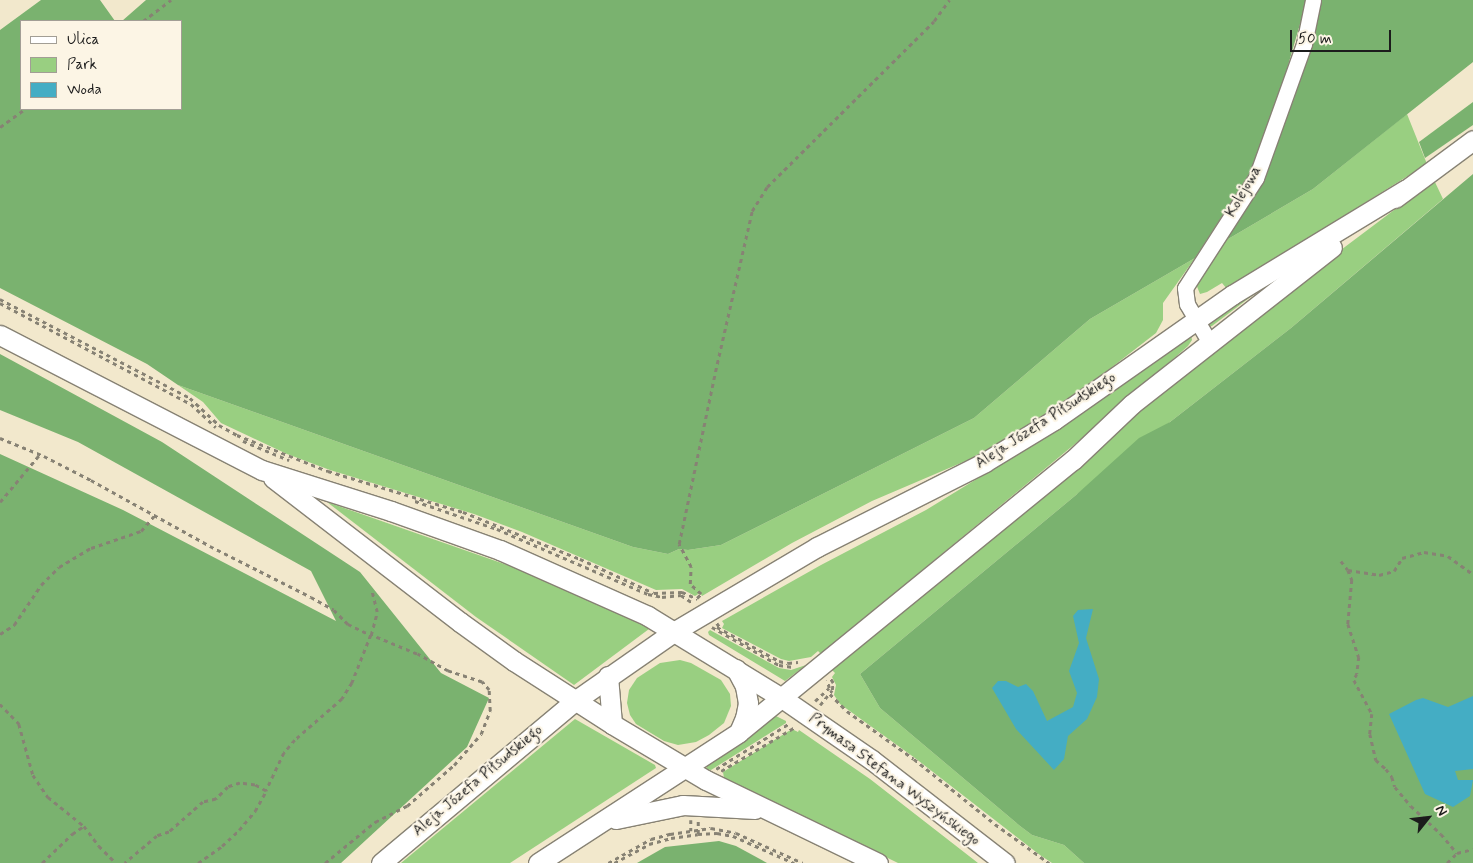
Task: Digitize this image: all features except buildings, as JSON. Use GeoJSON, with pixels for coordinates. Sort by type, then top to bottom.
{"type":"FeatureCollection","features":[{"type":"Feature","properties":{"kind":"main road","name":"Aleja Józefa Piłsudskiego"},"geometry":{"type":"LineString","coordinates":[[738,733],[1073,460],[1132,404],[1405,190],[1473,140]]}},
{"type":"Feature","properties":{"kind":"main road","name":"Aleja Józefa Piłsudskiego"},"geometry":{"type":"LineString","coordinates":[[675,631],[702,605],[986,462],[1054,420],[1195,320],[1405,190]]}},
{"type":"Feature","properties":{"kind":"main road"},"geometry":{"type":"LineString","coordinates":[[0,335],[262,470],[391,511],[500,550],[648,616],[736,669],[745,686],[748,703],[746,718],[738,733],[538,863]]}},
{"type":"Feature","properties":{"kind":"main road"},"geometry":{"type":"LineString","coordinates":[[262,470],[460,622],[514,661],[612,724],[685,769],[878,863]]}},
{"type":"Feature","properties":{"kind":"main road"},"geometry":{"type":"LineString","coordinates":[[612,724],[608,676],[675,631]]}},
{"type":"Feature","properties":{"kind":"main road","name":"Prymasa Stefana Wyszyńskiego"},"geometry":{"type":"LineString","coordinates":[[736,669],[782,698],[880,766],[1005,863]]}},
{"type":"Feature","properties":{"kind":"main road","name":"Aleja Józefa Piłsudskiego"},"geometry":{"type":"LineString","coordinates":[[381,863],[576,700],[608,676]]}},
{"type":"Feature","properties":{"kind":"main road"},"geometry":{"type":"LineString","coordinates":[[590,830],[639,813],[690,805],[752,809],[800,826]]}},
{"type":"Feature","properties":{"kind":"street","name":"Kolejowa"},"geometry":{"type":"LineString","coordinates":[[1210,343],[1187,304],[1185,288],[1256,178],[1304,44],[1313,0]]}},
{"type":"Feature","properties":{"kind":"path"},"geometry":{"type":"LineString","coordinates":[[144,20],[172,0]]}},
{"type":"Feature","properties":{"kind":"path"},"geometry":{"type":"LineString","coordinates":[[702,605],[701,594],[690,584],[691,568],[679,544],[716,364],[752,211],[767,187],[934,21],[949,0]]}},
{"type":"Feature","properties":{"kind":"path"},"geometry":{"type":"LineString","coordinates":[[0,127],[24,110]]}},
{"type":"Feature","properties":{"kind":"path"},"geometry":{"type":"LineString","coordinates":[[0,299],[190,398],[218,425],[254,442],[328,471],[463,512],[580,559],[654,593],[685,592],[702,605],[719,626],[717,627],[779,661],[788,663],[802,660]]}},
{"type":"Feature","properties":{"kind":"path"},"geometry":{"type":"LineString","coordinates":[[0,303],[191,404],[201,413]]}},
{"type":"Feature","properties":{"kind":"path"},"geometry":{"type":"LineString","coordinates":[[0,438],[40,454],[210,546],[311,597],[334,610],[348,624],[417,654],[448,670],[482,682],[489,690],[490,711],[482,734],[448,770],[407,806],[375,822],[325,863]]}},
{"type":"Feature","properties":{"kind":"path"},"geometry":{"type":"LineString","coordinates":[[0,502],[40,454]]}},
{"type":"Feature","properties":{"kind":"path"},"geometry":{"type":"LineString","coordinates":[[0,634],[14,625],[41,585],[59,567],[90,548],[141,531],[155,515]]}},
{"type":"Feature","properties":{"kind":"path"},"geometry":{"type":"LineString","coordinates":[[1348,570],[1379,576],[1394,571],[1402,558],[1424,552],[1448,556],[1473,574]]}},
{"type":"Feature","properties":{"kind":"path"},"geometry":{"type":"LineString","coordinates":[[1341,561],[1348,570],[1352,580],[1348,624],[1359,657],[1357,674],[1354,680],[1372,714],[1370,734],[1376,760],[1386,769],[1392,777],[1395,787],[1411,806],[1458,853]]}},
{"type":"Feature","properties":{"kind":"path"},"geometry":{"type":"LineString","coordinates":[[198,863],[240,830],[255,811],[284,753],[295,740],[342,699],[352,683],[371,635],[377,612],[376,599],[372,592]]}},
{"type":"Feature","properties":{"kind":"path"},"geometry":{"type":"LineString","coordinates":[[822,664],[832,675],[830,678],[833,687],[830,694],[839,705],[914,759],[994,824],[1049,863]]}},
{"type":"Feature","properties":{"kind":"path"},"geometry":{"type":"LineString","coordinates":[[0,704],[19,724],[33,775],[48,797],[84,826],[99,846],[116,863]]}},
{"type":"Feature","properties":{"kind":"path"},"geometry":{"type":"LineString","coordinates":[[125,863],[157,836],[169,832],[203,802],[216,799],[228,787],[240,783],[255,785],[266,791]]}},
{"type":"Feature","properties":{"kind":"path"},"geometry":{"type":"LineString","coordinates":[[42,863],[72,834],[84,826]]}},
{"type":"Feature","properties":{"kind":"path"},"geometry":{"type":"LineString","coordinates":[[608,863],[651,839],[711,828],[736,833],[803,863]]}},
{"type":"Feature","properties":{"kind":"path"},"geometry":{"type":"LineString","coordinates":[[698,834],[717,833],[733,836],[794,863]]}},
{"type":"Feature","properties":{"kind":"path"},"geometry":{"type":"LineString","coordinates":[[1447,863],[1458,853],[1473,849]]}},
{"type":"Feature","properties":{"kind":"green space"},"geometry":{"type":"Polygon","coordinates":[[[41,0],[100,0],[114,20],[20,20],[20,110],[182,110],[182,20],[123,20],[146,0],[1307,0],[1280,93],[1250,173],[1195,258],[1090,319],[974,418],[721,545],[688,550],[679,549],[668,554],[633,547],[178,385],[147,364],[0,288],[0,30],[41,0]]]}},
{"type":"Feature","properties":{"kind":"green space"},"geometry":{"type":"Polygon","coordinates":[[[1321,0],[1473,0],[1473,62],[1313,189],[1223,242],[1262,180],[1294,99],[1315,31],[1321,0]]]}},
{"type":"Feature","properties":{"kind":"green space"},"geometry":{"type":"Polygon","coordinates":[[[1473,102],[1473,125],[1425,158],[1419,142],[1473,102]]]}},
{"type":"Feature","properties":{"kind":"green space"},"geometry":{"type":"Polygon","coordinates":[[[1407,114],[1427,164],[1227,289],[1222,283],[1200,294],[1196,284],[1223,242],[1313,189],[1407,114]]]}},
{"type":"Feature","properties":{"kind":"green space"},"geometry":{"type":"Polygon","coordinates":[[[1473,174],[1473,863],[1084,863],[1064,845],[1032,835],[1020,826],[880,708],[860,674],[1076,495],[1139,438],[1170,422],[1291,328],[1473,174]]]}},
{"type":"Feature","properties":{"kind":"green space"},"geometry":{"type":"Polygon","coordinates":[[[1434,180],[1443,199],[1291,328],[1076,495],[860,674],[880,708],[1020,826],[1032,835],[1064,845],[1084,863],[1052,863],[915,758],[840,704],[834,695],[836,685],[832,677],[835,673],[831,669],[834,665],[1156,394],[1273,301],[1434,180]]]}},
{"type":"Feature","properties":{"kind":"green space"},"geometry":{"type":"Polygon","coordinates":[[[1195,258],[1163,303],[1163,320],[1156,333],[1076,395],[982,454],[872,501],[792,543],[702,596],[700,593],[695,596],[682,589],[656,590],[522,532],[474,514],[330,470],[287,454],[221,423],[203,402],[178,385],[633,547],[668,554],[679,549],[688,550],[721,545],[974,418],[1090,319],[1195,258]]]}},
{"type":"Feature","properties":{"kind":"green space"},"geometry":{"type":"Polygon","coordinates":[[[1265,286],[1212,326],[1209,327],[1204,320],[1265,286]]]}},
{"type":"Feature","properties":{"kind":"green space"},"geometry":{"type":"Polygon","coordinates":[[[1191,334],[1192,340],[1188,346],[1099,424],[821,654],[818,651],[811,657],[789,661],[781,659],[722,628],[724,624],[722,621],[821,565],[926,510],[1052,433],[1191,334]]]}},
{"type":"Feature","properties":{"kind":"green space"},"geometry":{"type":"Polygon","coordinates":[[[0,354],[162,442],[360,572],[441,673],[489,698],[467,747],[341,863],[0,863],[0,454],[123,510],[336,621],[311,571],[78,442],[0,410],[0,354]]]}},
{"type":"Feature","properties":{"kind":"green space"},"geometry":{"type":"Polygon","coordinates":[[[327,502],[513,567],[565,588],[648,626],[649,629],[574,685],[476,617],[327,502]]]}},
{"type":"Feature","properties":{"kind":"green space"},"geometry":{"type":"Polygon","coordinates":[[[710,630],[779,668],[791,670],[806,665],[785,681],[709,635],[708,632],[710,630]]]}},
{"type":"Feature","properties":{"kind":"green space"},"geometry":{"type":"Polygon","coordinates":[[[680,660],[691,663],[721,680],[730,694],[731,706],[724,723],[709,735],[696,742],[678,745],[664,741],[636,724],[630,715],[627,703],[629,690],[637,678],[660,663],[680,660]]]}},
{"type":"Feature","properties":{"kind":"green space"},"geometry":{"type":"Polygon","coordinates":[[[776,716],[786,721],[786,723],[711,770],[706,769],[707,766],[740,745],[776,716]]]}},
{"type":"Feature","properties":{"kind":"green space"},"geometry":{"type":"Polygon","coordinates":[[[575,719],[655,765],[656,768],[510,863],[401,863],[575,719]]]}},
{"type":"Feature","properties":{"kind":"green space"},"geometry":{"type":"Polygon","coordinates":[[[792,729],[798,732],[799,730],[870,779],[978,863],[898,863],[724,778],[723,772],[792,729]]]}},
{"type":"Feature","properties":{"kind":"green space"},"geometry":{"type":"Polygon","coordinates":[[[719,841],[736,846],[767,863],[637,863],[665,847],[719,841]]]}},
{"type":"Feature","properties":{"kind":"water"},"geometry":{"type":"Polygon","coordinates":[[[1093,609],[1086,638],[1099,679],[1097,697],[1087,719],[1068,736],[1064,759],[1054,770],[1016,729],[992,688],[998,681],[1006,681],[1018,687],[1026,684],[1033,691],[1047,721],[1073,707],[1077,693],[1069,671],[1079,643],[1073,616],[1078,610],[1093,609]]]}},
{"type":"Feature","properties":{"kind":"water"},"geometry":{"type":"Polygon","coordinates":[[[1473,696],[1473,769],[1455,771],[1458,780],[1473,780],[1470,796],[1453,807],[1425,794],[1389,714],[1423,698],[1448,707],[1473,696]]]}}]}
